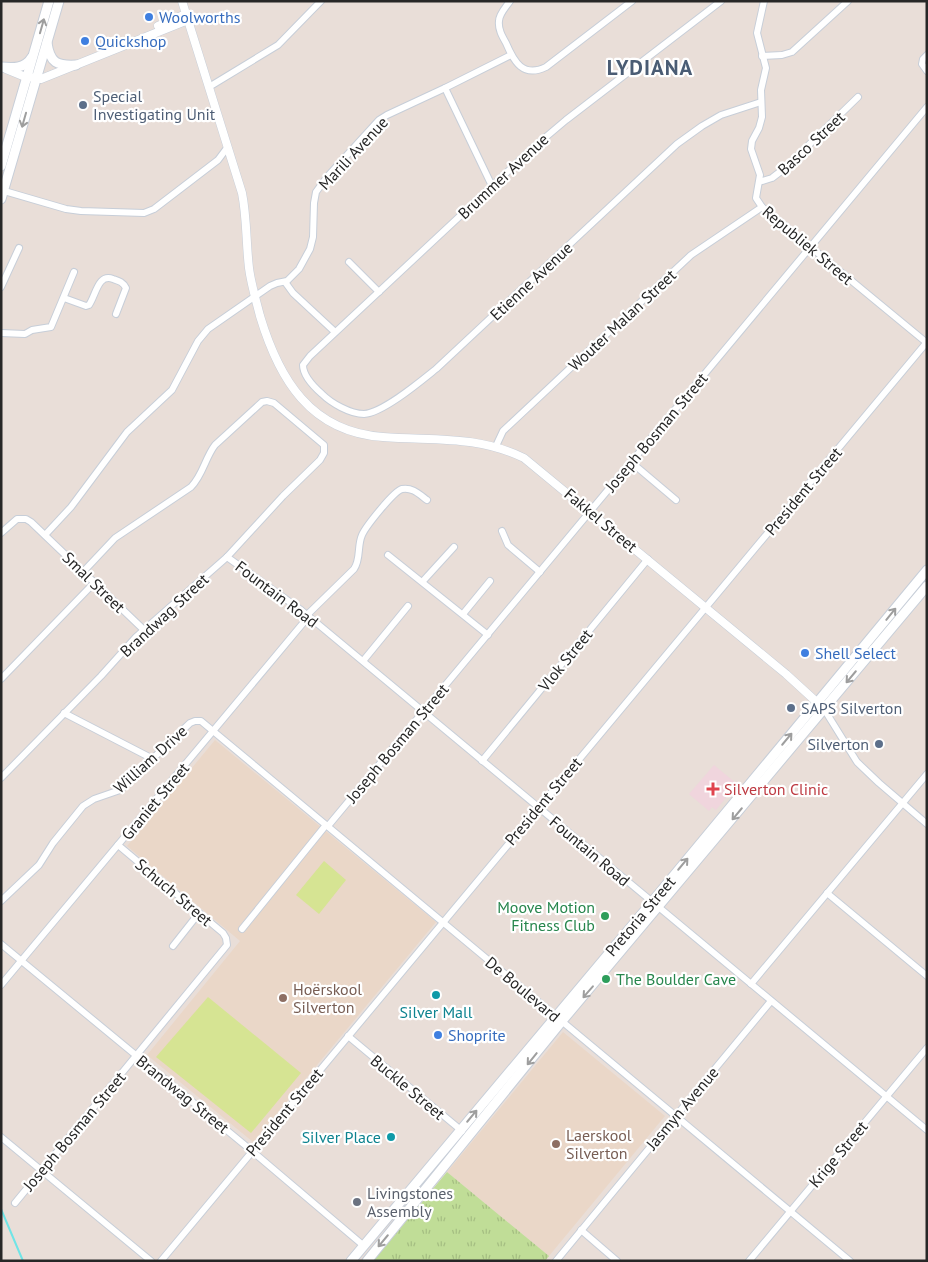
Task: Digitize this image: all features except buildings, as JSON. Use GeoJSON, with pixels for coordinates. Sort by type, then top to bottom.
{"type":"FeatureCollection","features":[{"type":"Feature","properties":{"kind":"main road"},"geometry":{"type":"LineString","coordinates":[[2,193],[32,78],[35,52],[49,1]]}},
{"type":"Feature","properties":{"kind":"main road"},"geometry":{"type":"LineString","coordinates":[[1,166],[47,40],[59,1]]}},
{"type":"Feature","properties":{"kind":"main road"},"geometry":{"type":"LineString","coordinates":[[47,40],[49,52],[56,63],[76,65]]}},
{"type":"Feature","properties":{"kind":"main road"},"geometry":{"type":"LineString","coordinates":[[1,67],[21,67],[29,62],[35,52]]}},
{"type":"Feature","properties":{"kind":"main road","name":"Pretoria Street"},"geometry":{"type":"LineString","coordinates":[[656,905],[818,702],[927,570]]}},
{"type":"Feature","properties":{"kind":"main road","name":"Pretoria Street"},"geometry":{"type":"LineString","coordinates":[[351,1261],[927,586]]}},
{"type":"Feature","properties":{"kind":"main road","name":"Pretoria Street"},"geometry":{"type":"LineString","coordinates":[[366,1261],[470,1136],[559,1018]]}},
{"type":"Feature","properties":{"kind":"main road"},"geometry":{"type":"LineString","coordinates":[[393,1211],[396,1212],[401,1208],[446,1156],[457,1152]]}},
{"type":"Feature","properties":{"kind":"street"},"geometry":{"type":"LineString","coordinates":[[182,1],[242,193],[247,222]]}},
{"type":"Feature","properties":{"kind":"street"},"geometry":{"type":"LineString","coordinates":[[210,87],[278,45],[321,1]]}},
{"type":"Feature","properties":{"kind":"street"},"geometry":{"type":"LineString","coordinates":[[510,1],[500,15],[498,23],[500,33],[518,65],[526,70],[536,71],[543,69],[632,1]]}},
{"type":"Feature","properties":{"kind":"street","name":"Brummer Avenue"},"geometry":{"type":"LineString","coordinates":[[303,369],[307,359],[335,332],[554,129],[721,1]]}},
{"type":"Feature","properties":{"kind":"street","name":"Republiek Street"},"geometry":{"type":"LineString","coordinates":[[764,1],[757,33],[766,72],[761,90],[760,124],[750,149],[759,172],[756,198],[762,207],[927,343]]}},
{"type":"Feature","properties":{"kind":"street"},"geometry":{"type":"LineString","coordinates":[[762,56],[782,56],[792,52],[848,1]]}},
{"type":"Feature","properties":{"kind":"street"},"geometry":{"type":"LineString","coordinates":[[1,67],[32,78],[44,78],[187,17]]}},
{"type":"Feature","properties":{"kind":"street","name":"Marili Avenue"},"geometry":{"type":"LineString","coordinates":[[44,535],[71,507],[122,437],[172,390],[198,341],[208,329],[274,284],[285,282],[299,269],[310,249],[313,237],[315,197],[318,189],[385,116],[511,55]]}},
{"type":"Feature","properties":{"kind":"street"},"geometry":{"type":"LineString","coordinates":[[927,55],[922,62],[927,71]]}},
{"type":"Feature","properties":{"kind":"street"},"geometry":{"type":"LineString","coordinates":[[445,88],[492,186]]}},
{"type":"Feature","properties":{"kind":"street","name":"Basco Street"},"geometry":{"type":"LineString","coordinates":[[759,182],[775,176],[785,168],[858,97]]}},
{"type":"Feature","properties":{"kind":"street","name":"Etienne Avenue"},"geometry":{"type":"LineString","coordinates":[[303,369],[318,390],[330,400],[355,413],[365,414],[376,411],[436,369],[677,144],[721,115],[761,102]]}},
{"type":"Feature","properties":{"kind":"street","name":"Joseph Bosman Street"},"geometry":{"type":"LineString","coordinates":[[242,929],[927,107]]}},
{"type":"Feature","properties":{"kind":"street"},"geometry":{"type":"LineString","coordinates":[[220,121],[227,133],[245,191],[249,209],[247,222]]}},
{"type":"Feature","properties":{"kind":"street"},"geometry":{"type":"LineString","coordinates":[[2,193],[66,209],[144,213],[154,209],[218,160],[227,148]]}},
{"type":"Feature","properties":{"kind":"street"},"geometry":{"type":"LineString","coordinates":[[218,160],[232,162]]}},
{"type":"Feature","properties":{"kind":"street","name":"Wouter Malan Street"},"geometry":{"type":"LineString","coordinates":[[496,446],[503,430],[682,264],[708,242],[762,207]]}},
{"type":"Feature","properties":{"kind":"street","name":"Fakkel Street"},"geometry":{"type":"LineString","coordinates":[[247,222],[249,267],[268,341],[282,373],[299,396],[326,418],[350,430],[372,436],[467,441],[496,446],[528,461],[818,702],[857,762],[927,824]]}},
{"type":"Feature","properties":{"kind":"street"},"geometry":{"type":"LineString","coordinates":[[1,287],[19,248]]}},
{"type":"Feature","properties":{"kind":"street"},"geometry":{"type":"LineString","coordinates":[[349,262],[379,292]]}},
{"type":"Feature","properties":{"kind":"street"},"geometry":{"type":"LineString","coordinates":[[1,334],[23,334],[32,330],[53,326],[74,272]]}},
{"type":"Feature","properties":{"kind":"street"},"geometry":{"type":"LineString","coordinates":[[64,298],[86,306],[89,305],[102,279],[111,278],[122,283],[126,288],[116,314]]}},
{"type":"Feature","properties":{"kind":"street"},"geometry":{"type":"LineString","coordinates":[[285,282],[293,293],[335,332]]}},
{"type":"Feature","properties":{"kind":"street","name":"President Street"},"geometry":{"type":"LineString","coordinates":[[161,1261],[927,343]]}},
{"type":"Feature","properties":{"kind":"street","name":"Brandwag Street"},"geometry":{"type":"LineString","coordinates":[[1,778],[144,630],[227,557],[283,496],[320,460],[325,450],[323,444],[295,423],[274,403],[262,402],[215,445],[198,478],[191,487],[115,538],[83,572]]}},
{"type":"Feature","properties":{"kind":"street"},"geometry":{"type":"LineString","coordinates":[[631,462],[676,500]]}},
{"type":"Feature","properties":{"kind":"street","name":"Graniet Street"},"geometry":{"type":"LineString","coordinates":[[1,985],[308,615],[354,569],[357,564],[363,532],[398,491],[410,489],[426,500]]}},
{"type":"Feature","properties":{"kind":"street","name":"Smal Street"},"geometry":{"type":"LineString","coordinates":[[1,533],[13,521],[22,518],[31,522],[144,630]]}},
{"type":"Feature","properties":{"kind":"street"},"geometry":{"type":"LineString","coordinates":[[502,531],[508,545],[540,572]]}},
{"type":"Feature","properties":{"kind":"street"},"geometry":{"type":"LineString","coordinates":[[423,581],[454,547]]}},
{"type":"Feature","properties":{"kind":"street"},"geometry":{"type":"LineString","coordinates":[[388,554],[488,635]]}},
{"type":"Feature","properties":{"kind":"street","name":"Fountain Road"},"geometry":{"type":"LineString","coordinates":[[227,557],[308,615],[927,1130]]}},
{"type":"Feature","properties":{"kind":"street","name":"Vlok Street"},"geometry":{"type":"LineString","coordinates":[[482,760],[648,559]]}},
{"type":"Feature","properties":{"kind":"street"},"geometry":{"type":"LineString","coordinates":[[462,614],[490,581]]}},
{"type":"Feature","properties":{"kind":"street"},"geometry":{"type":"LineString","coordinates":[[1,679],[94,583]]}},
{"type":"Feature","properties":{"kind":"street"},"geometry":{"type":"LineString","coordinates":[[363,661],[408,606]]}},
{"type":"Feature","properties":{"kind":"street"},"geometry":{"type":"LineString","coordinates":[[64,713],[153,759]]}},
{"type":"Feature","properties":{"kind":"street","name":"De Boulevard"},"geometry":{"type":"LineString","coordinates":[[195,721],[202,722],[213,731],[850,1261]]}},
{"type":"Feature","properties":{"kind":"street","name":"William Drive"},"geometry":{"type":"LineString","coordinates":[[1,901],[39,865],[52,843],[83,806],[88,802],[120,790],[190,723],[195,721]]}},
{"type":"Feature","properties":{"kind":"street"},"geometry":{"type":"LineString","coordinates":[[751,984],[927,774]]}},
{"type":"Feature","properties":{"kind":"street","name":"Schuch Street"},"geometry":{"type":"LineString","coordinates":[[118,845],[224,935],[227,942]]}},
{"type":"Feature","properties":{"kind":"street"},"geometry":{"type":"LineString","coordinates":[[827,893],[927,976]]}},
{"type":"Feature","properties":{"kind":"street"},"geometry":{"type":"LineString","coordinates":[[173,946],[199,913]]}},
{"type":"Feature","properties":{"kind":"street","name":"Joseph Bosman Street"},"geometry":{"type":"LineString","coordinates":[[15,1203],[221,954],[227,946],[227,942]]}},
{"type":"Feature","properties":{"kind":"street","name":"Brandwag Street"},"geometry":{"type":"LineString","coordinates":[[1,944],[364,1246]]}},
{"type":"Feature","properties":{"kind":"street","name":"Jasmyn Avenue"},"geometry":{"type":"LineString","coordinates":[[556,1261],[771,1001]]}},
{"type":"Feature","properties":{"kind":"street","name":"Buckle Street"},"geometry":{"type":"LineString","coordinates":[[348,1036],[470,1136]]}},
{"type":"Feature","properties":{"kind":"street","name":"Krige Street"},"geometry":{"type":"LineString","coordinates":[[749,1261],[927,1048]]}},
{"type":"Feature","properties":{"kind":"street"},"geometry":{"type":"LineString","coordinates":[[1,1137],[150,1261]]}},
{"type":"Feature","properties":{"kind":"street"},"geometry":{"type":"LineString","coordinates":[[581,1230],[618,1261]]}},
{"type":"Feature","properties":{"kind":"shaded area","name":"Hoërskool Silverton"},"geometry":{"type":"Polygon","coordinates":[[[215,740],[436,922],[253,1142],[147,1055],[240,941],[127,846],[215,740]]]}},
{"type":"Feature","properties":{"kind":"shaded area","name":"Silverton Clinic"},"geometry":{"type":"Polygon","coordinates":[[[714,765],[737,784],[716,810],[712,807],[709,811],[689,794],[714,765]]]}},
{"type":"Feature","properties":{"kind":"shaded area","name":"Laerskool Silverton"},"geometry":{"type":"Polygon","coordinates":[[[563,1032],[665,1116],[549,1256],[447,1172],[563,1032]]]}},
{"type":"Feature","properties":{"kind":"green space"},"geometry":{"type":"Polygon","coordinates":[[[324,861],[346,880],[319,914],[296,895],[324,861]]]}},
{"type":"Feature","properties":{"kind":"green space"},"geometry":{"type":"Polygon","coordinates":[[[208,997],[301,1073],[251,1133],[156,1057],[208,997]]]}},
{"type":"Feature","properties":{"kind":"green space"},"geometry":{"type":"Polygon","coordinates":[[[447,1172],[549,1256],[545,1261],[373,1261],[447,1172]]]}},
{"type":"Feature","properties":{"kind":"waterway"},"geometry":{"type":"LineString","coordinates":[[1,1209],[23,1261]]}},
{"type":"Feature","properties":{"kind":"place","name":"Woolworths"},"geometry":{"type":"Point","coordinates":[149,17]}},
{"type":"Feature","properties":{"kind":"place","name":"Quickshop"},"geometry":{"type":"Point","coordinates":[85,41]}},
{"type":"Feature","properties":{"kind":"place","name":"Special Investigating Unit"},"geometry":{"type":"Point","coordinates":[83,105]}},
{"type":"Feature","properties":{"kind":"place","name":"Shell Select"},"geometry":{"type":"Point","coordinates":[805,653]}},
{"type":"Feature","properties":{"kind":"place","name":"SAPS Silverton"},"geometry":{"type":"Point","coordinates":[791,708]}},
{"type":"Feature","properties":{"kind":"place","name":"Silverton"},"geometry":{"type":"Point","coordinates":[879,744]}},
{"type":"Feature","properties":{"kind":"place","name":"Silverton Clinic"},"geometry":{"type":"Point","coordinates":[713,789]}},
{"type":"Feature","properties":{"kind":"place","name":"Moove Motion Fitness Club"},"geometry":{"type":"Point","coordinates":[605,916]}},
{"type":"Feature","properties":{"kind":"place","name":"The Boulder Cave"},"geometry":{"type":"Point","coordinates":[606,979]}},
{"type":"Feature","properties":{"kind":"place","name":"Silver Mall"},"geometry":{"type":"Point","coordinates":[436,995]}},
{"type":"Feature","properties":{"kind":"place","name":"Hoërskool Silverton"},"geometry":{"type":"Point","coordinates":[283,998]}},
{"type":"Feature","properties":{"kind":"place","name":"Shoprite"},"geometry":{"type":"Point","coordinates":[438,1035]}},
{"type":"Feature","properties":{"kind":"place","name":"Silver Place"},"geometry":{"type":"Point","coordinates":[391,1137]}},
{"type":"Feature","properties":{"kind":"place","name":"Laerskool Silverton"},"geometry":{"type":"Point","coordinates":[556,1144]}},
{"type":"Feature","properties":{"kind":"place","name":"Livingstones Assembly"},"geometry":{"type":"Point","coordinates":[357,1202]}},
{"type":"Feature","properties":{"kind":"district","name":"LYDIANA"},"geometry":{"type":"Point","coordinates":[650,68]}}]}
